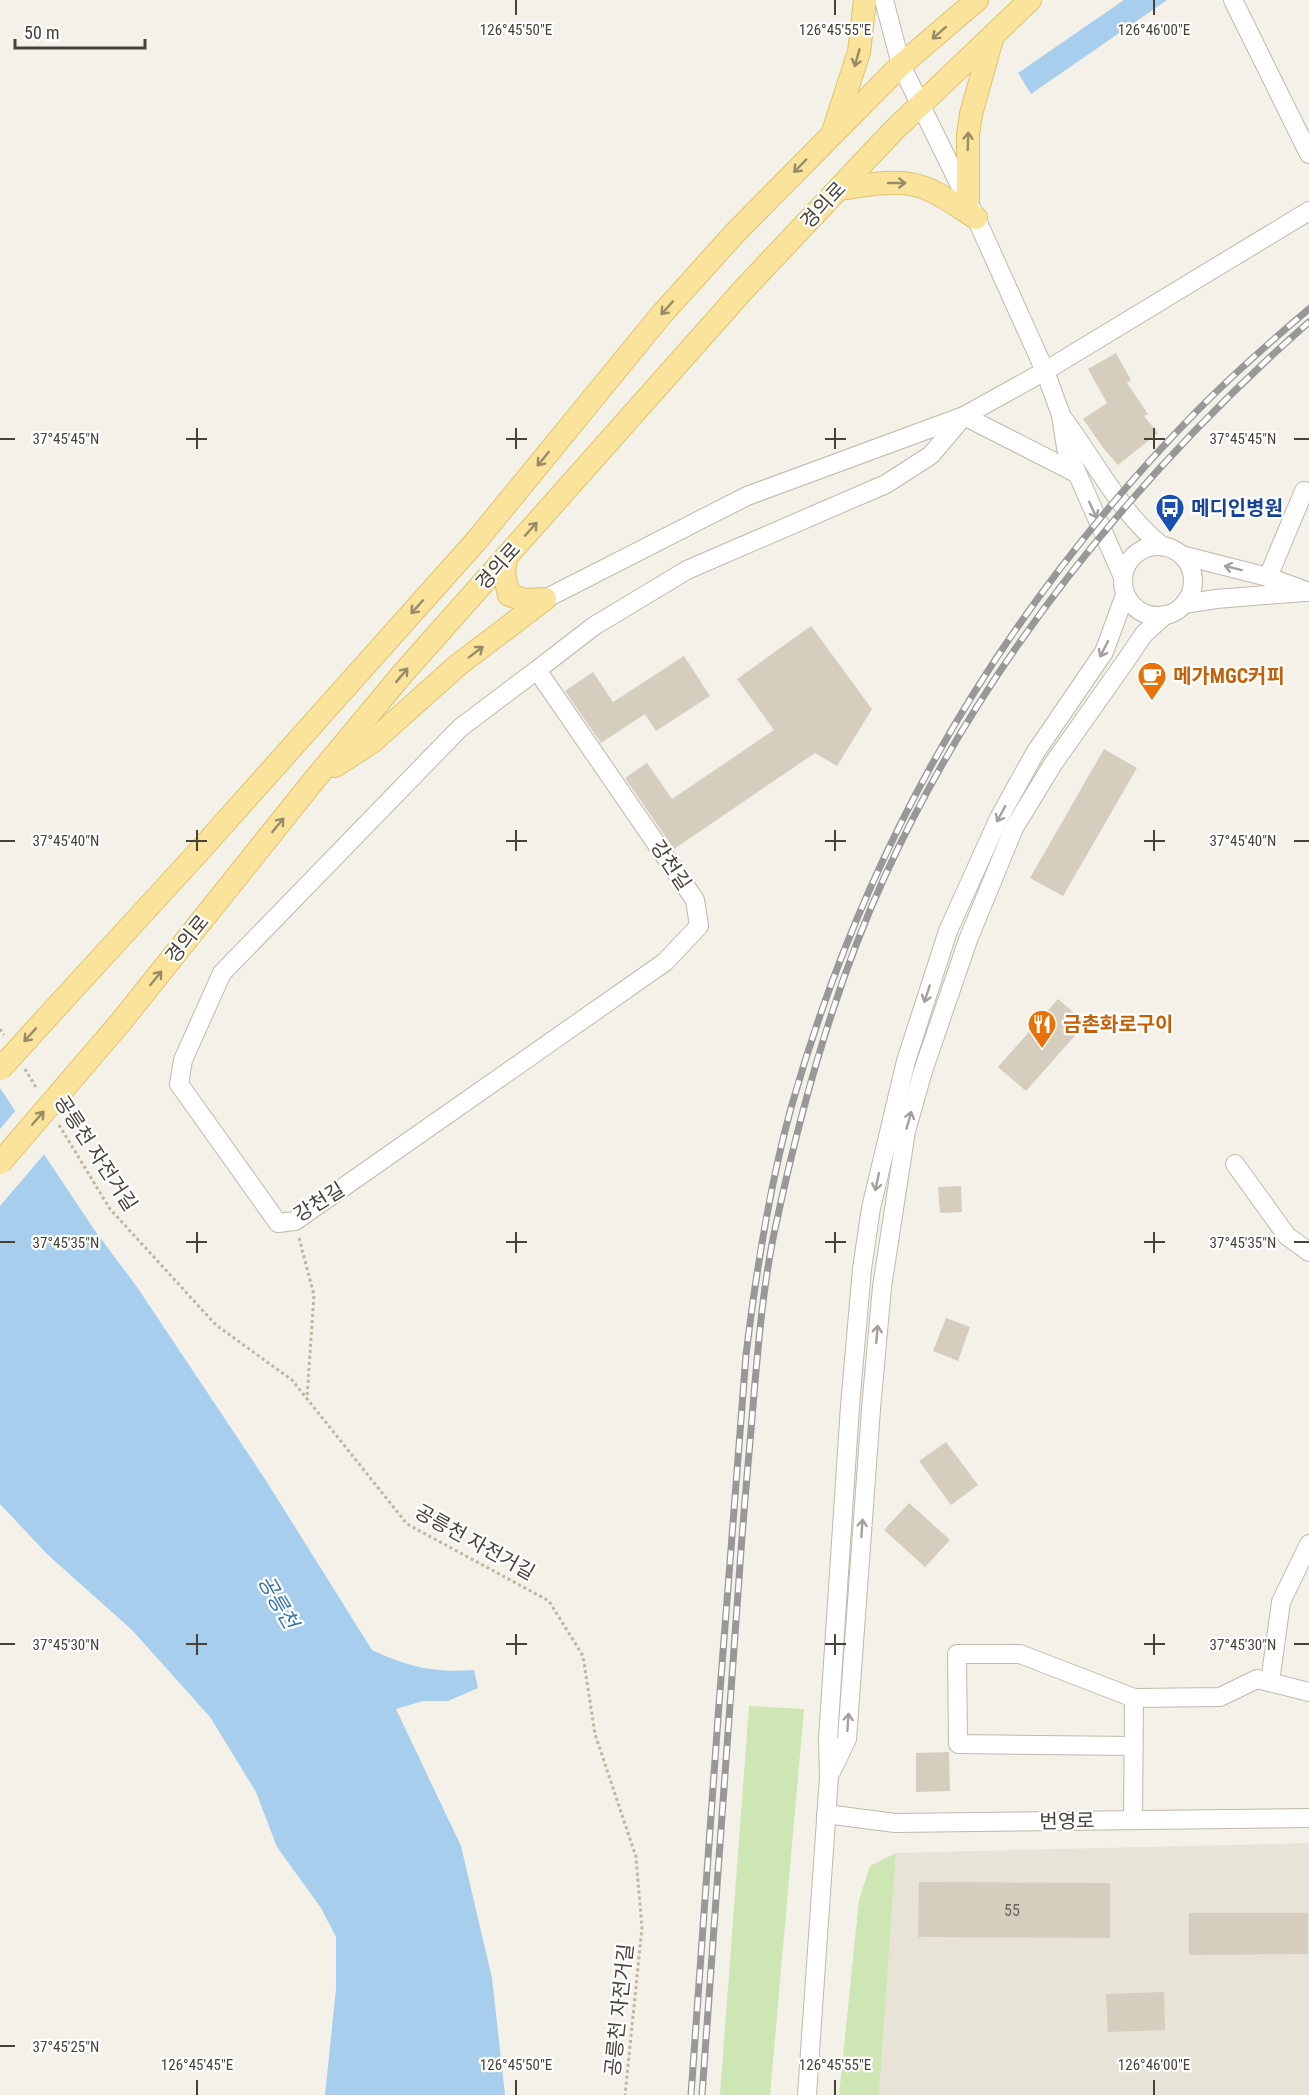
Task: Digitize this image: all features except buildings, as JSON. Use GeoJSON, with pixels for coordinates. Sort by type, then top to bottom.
{"type":"FeatureCollection","features":[{"type":"Feature","properties":{"kind":"main road"},"geometry":{"type":"LineString","coordinates":[[833,133],[859,52],[865,0]]}},
{"type":"Feature","properties":{"kind":"main road","name":"경의로"},"geometry":{"type":"LineString","coordinates":[[0,1068],[194,857],[477,540],[669,307],[734,234],[901,65],[977,0]]}},
{"type":"Feature","properties":{"kind":"main road","name":"경의로"},"geometry":{"type":"LineString","coordinates":[[0,1163],[120,1023],[315,779],[404,672],[745,288],[894,130],[1030,0]]}},
{"type":"Feature","properties":{"kind":"main road"},"geometry":{"type":"LineString","coordinates":[[839,189],[896,182],[912,184],[972,209],[968,135],[971,114],[992,37]]}},
{"type":"Feature","properties":{"kind":"main road"},"geometry":{"type":"LineString","coordinates":[[506,557],[504,574],[509,595],[525,600],[545,599]]}},
{"type":"Feature","properties":{"kind":"main road"},"geometry":{"type":"LineString","coordinates":[[315,779],[372,742],[458,665],[545,599]]}},
{"type":"Feature","properties":{"kind":"street"},"geometry":{"type":"LineString","coordinates":[[807,2095],[829,1777],[828,1739],[849,1418],[862,1269],[871,1208],[889,1125],[906,1061],[948,931],[999,818],[1035,753],[1104,652],[1124,586],[1126,566],[1140,550],[1151,546],[1162,546],[1172,549],[1188,563],[1193,584],[1184,604],[1175,611],[1155,616],[1137,609],[1124,586],[1066,448],[1061,415],[1045,371],[972,209],[901,65],[884,0]]}},
{"type":"Feature","properties":{"kind":"street"},"geometry":{"type":"LineString","coordinates":[[1233,0],[1309,154]]}},
{"type":"Feature","properties":{"kind":"street"},"geometry":{"type":"LineString","coordinates":[[545,599],[747,496],[964,416],[1045,371],[1309,211]]}},
{"type":"Feature","properties":{"kind":"street"},"geometry":{"type":"LineString","coordinates":[[1061,415],[1127,513],[1143,531],[1162,546]]}},
{"type":"Feature","properties":{"kind":"street"},"geometry":{"type":"LineString","coordinates":[[964,416],[1076,473]]}},
{"type":"Feature","properties":{"kind":"street","name":"강천길"},"geometry":{"type":"LineString","coordinates":[[537,670],[695,900],[699,926],[664,962],[295,1221],[278,1223],[179,1084],[183,1060],[222,973],[460,728],[594,626],[687,570],[886,484],[931,455],[964,416]]}},
{"type":"Feature","properties":{"kind":"street"},"geometry":{"type":"LineString","coordinates":[[1268,577],[1304,491],[1309,492]]}},
{"type":"Feature","properties":{"kind":"street"},"geometry":{"type":"LineString","coordinates":[[1181,555],[1268,577],[1309,592]]}},
{"type":"Feature","properties":{"kind":"street"},"geometry":{"type":"LineString","coordinates":[[1184,604],[1216,599],[1309,592]]}},
{"type":"Feature","properties":{"kind":"street"},"geometry":{"type":"LineString","coordinates":[[829,1777],[847,1739],[882,1287],[906,1131],[923,1071],[968,940],[1014,828],[1053,764],[1144,634],[1165,615]]}},
{"type":"Feature","properties":{"kind":"street"},"geometry":{"type":"LineString","coordinates":[[1235,1164],[1287,1236],[1309,1252]]}},
{"type":"Feature","properties":{"kind":"street"},"geometry":{"type":"LineString","coordinates":[[1270,1682],[1281,1602],[1309,1544]]}},
{"type":"Feature","properties":{"kind":"street"},"geometry":{"type":"LineString","coordinates":[[1133,1746],[957,1743],[957,1654],[1020,1654],[1134,1698],[1220,1697],[1257,1679],[1309,1692]]}},
{"type":"Feature","properties":{"kind":"street"},"geometry":{"type":"LineString","coordinates":[[1133,1820],[1134,1698]]}},
{"type":"Feature","properties":{"kind":"street","name":"번영로"},"geometry":{"type":"LineString","coordinates":[[826,1814],[896,1823],[1309,1818]]}},
{"type":"Feature","properties":{"kind":"path"},"geometry":{"type":"LineString","coordinates":[[0,1029],[6,1039]]}},
{"type":"Feature","properties":{"kind":"path","name":"공릉천 자전거길"},"geometry":{"type":"LineString","coordinates":[[25,1069],[37,1089]]}},
{"type":"Feature","properties":{"kind":"path","name":"공릉천 자전거길"},"geometry":{"type":"LineString","coordinates":[[55,1119],[110,1209],[216,1325],[292,1380],[407,1524],[549,1600],[583,1656],[595,1734],[636,1857],[642,1928],[625,2095]]}},
{"type":"Feature","properties":{"kind":"path"},"geometry":{"type":"LineString","coordinates":[[295,1221],[314,1295],[307,1399]]}},
{"type":"Feature","properties":{"kind":"shaded area"},"geometry":{"type":"Polygon","coordinates":[[[1309,1843],[1309,2095],[879,2095],[896,1853],[1309,1843]]]}},
{"type":"Feature","properties":{"kind":"green space"},"geometry":{"type":"Polygon","coordinates":[[[749,1706],[804,1709],[770,2095],[720,2095],[749,1706]]]}},
{"type":"Feature","properties":{"kind":"green space"},"geometry":{"type":"Polygon","coordinates":[[[896,1853],[879,2095],[839,2095],[859,1900],[870,1866],[896,1853]]]}},
{"type":"Feature","properties":{"kind":"water"},"geometry":{"type":"Polygon","coordinates":[[[1124,0],[1167,0],[1031,94],[1018,73],[1124,0]]]}},
{"type":"Feature","properties":{"kind":"water","name":"공릉천"},"geometry":{"type":"Polygon","coordinates":[[[0,1088],[265,1479],[372,1650],[422,1668],[446,1671],[474,1670],[478,1688],[448,1701],[423,1701],[396,1709],[461,1846],[492,1978],[505,2095],[325,2095],[336,1989],[336,1937],[321,1908],[277,1847],[256,1792],[210,1717],[132,1630],[48,1555],[0,1504],[0,1088]]]}},
{"type":"Feature","properties":{"kind":"pier"},"geometry":{"type":"Polygon","coordinates":[[[17,1109],[46,1152],[0,1206],[0,1129],[17,1109]]]}},
{"type":"Feature","properties":{"kind":"railway"},"geometry":{"type":"LineString","coordinates":[[691,2095],[746,1355],[759,1261],[776,1169],[791,1108],[822,1010],[859,915],[901,823],[949,734],[1003,649],[1062,566],[1126,488],[1209,399],[1309,309]]}},
{"type":"Feature","properties":{"kind":"railway"},"geometry":{"type":"LineString","coordinates":[[702,2095],[742,1533],[762,1307],[772,1241],[797,1132],[835,1002],[867,917],[924,798],[968,722],[1016,648],[1068,577],[1183,443],[1309,322]]}},
{"type":"Feature","properties":{"kind":"place","name":"메디인병원"},"geometry":{"type":"Point","coordinates":[1170,534]}},
{"type":"Feature","properties":{"kind":"place","name":"메가MGC커피"},"geometry":{"type":"Point","coordinates":[1152,702]}},
{"type":"Feature","properties":{"kind":"place","name":"금촌화로구이"},"geometry":{"type":"Point","coordinates":[1042,1050]}}]}
